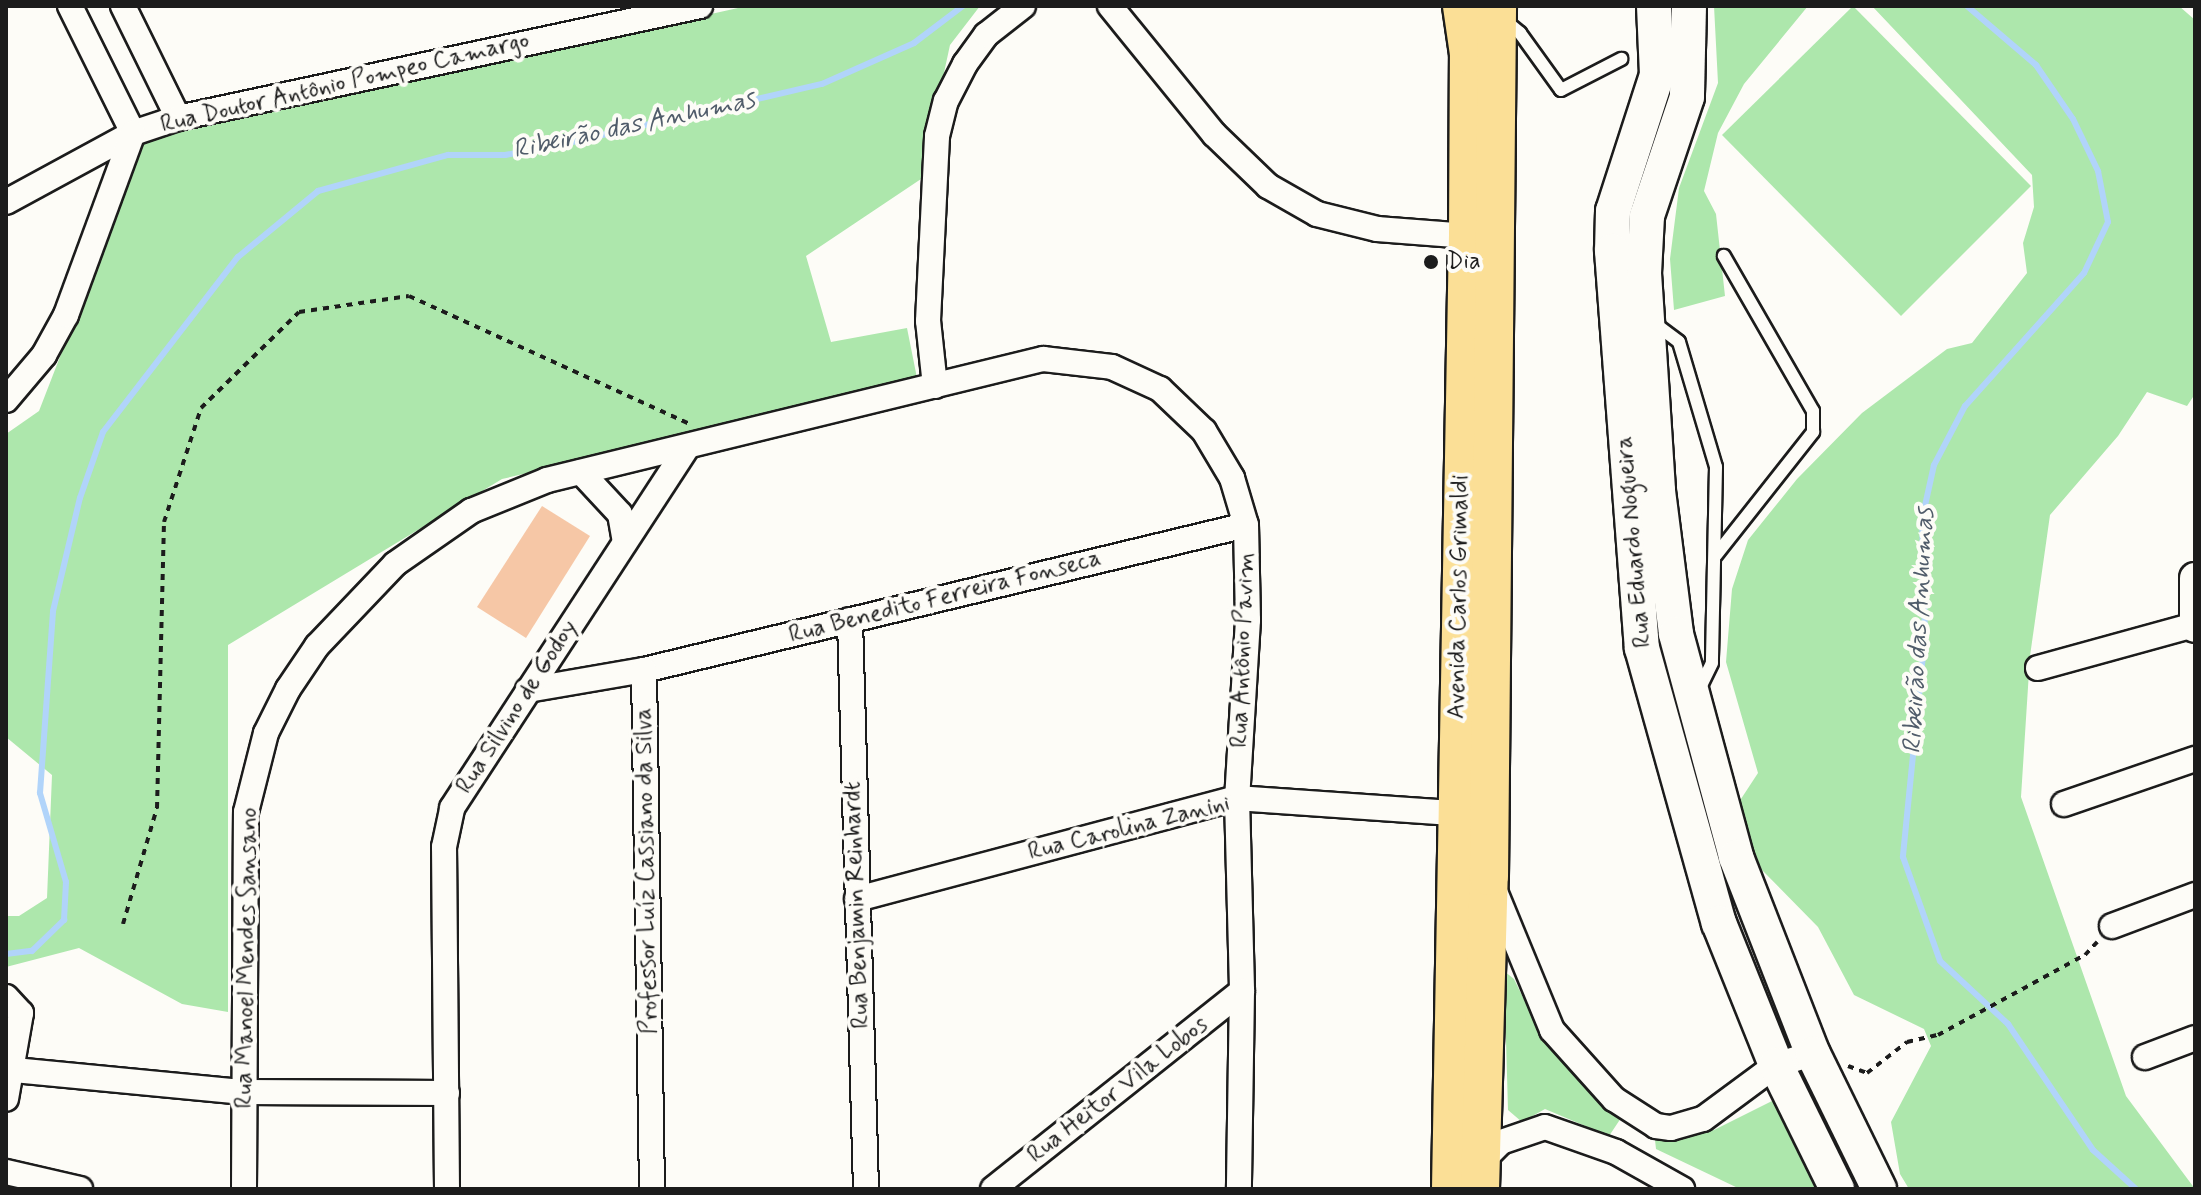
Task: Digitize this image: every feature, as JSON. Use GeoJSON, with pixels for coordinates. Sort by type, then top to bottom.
{"type":"FeatureCollection","features":[{"type":"Feature","properties":{"kind":"main road","name":"Rua Eduardo Nogueira"},"geometry":{"type":"LineString","coordinates":[[1654,6],[1657,75],[1613,211],[1631,541],[1642,648],[1719,923],[1776,1065],[1837,1189]]}},
{"type":"Feature","properties":{"kind":"main road","name":"Rua Eduardo Nogueira"},"geometry":{"type":"LineString","coordinates":[[1689,6],[1687,97],[1647,216],[1645,317],[1665,565],[1694,700],[1736,857],[1813,1054],[1879,1189]]}},
{"type":"Feature","properties":{"kind":"main road","name":"Avenida Carlos Grimaldi"},"geometry":{"type":"LineString","coordinates":[[1451,1189],[1454,813],[1474,12]]}},
{"type":"Feature","properties":{"kind":"main road","name":"Avenida Carlos Grimaldi"},"geometry":{"type":"LineString","coordinates":[[1474,12],[1489,876],[1481,1176]]}},
{"type":"Feature","properties":{"kind":"street"},"geometry":{"type":"LineString","coordinates":[[6,400],[44,355],[66,315],[133,133],[70,6]]}},
{"type":"Feature","properties":{"kind":"street"},"geometry":{"type":"LineString","coordinates":[[123,6],[178,118]]}},
{"type":"Feature","properties":{"kind":"street","name":"Rua Doutor Antônio Pompeo Camargo"},"geometry":{"type":"LineString","coordinates":[[6,202],[133,133],[178,118],[700,6]]}},
{"type":"Feature","properties":{"kind":"street"},"geometry":{"type":"LineString","coordinates":[[935,386],[928,321],[937,136],[965,64],[986,35],[1023,6]]}},
{"type":"Feature","properties":{"kind":"street"},"geometry":{"type":"LineString","coordinates":[[1110,6],[1214,134],[1268,186],[1317,214],[1377,229],[1468,236]]}},
{"type":"Feature","properties":{"kind":"street","name":"Rua Antônio Pavim"},"geometry":{"type":"LineString","coordinates":[[687,448],[1043,359],[1112,367],[1160,389],[1204,431],[1232,478],[1246,525],[1248,620],[1237,798],[1242,991],[1239,1189]]}},
{"type":"Feature","properties":{"kind":"street","name":"Rua Manoel Mendes Sansano"},"geometry":{"type":"LineString","coordinates":[[244,1189],[246,812],[266,733],[288,689],[317,646],[395,564],[471,511],[547,480],[687,448]]}},
{"type":"Feature","properties":{"kind":"street","name":"Rua Silvino de Godoy"},"geometry":{"type":"LineString","coordinates":[[447,1189],[444,847],[452,808],[687,448]]}},
{"type":"Feature","properties":{"kind":"street"},"geometry":{"type":"LineString","coordinates":[[581,472],[620,514],[625,542]]}},
{"type":"Feature","properties":{"kind":"street","name":"Rua Benedito Ferreira Fonseca"},"geometry":{"type":"LineString","coordinates":[[644,670],[1246,525]]}},
{"type":"Feature","properties":{"kind":"street"},"geometry":{"type":"LineString","coordinates":[[2038,668],[2195,626],[2195,578]]}},
{"type":"Feature","properties":{"kind":"street","name":"Rua Benjamin Reinhardt"},"geometry":{"type":"LineString","coordinates":[[850,620],[866,1189]]}},
{"type":"Feature","properties":{"kind":"street","name":"Professor Luíz Cassiano da Silva"},"geometry":{"type":"LineString","coordinates":[[528,690],[644,670],[652,1189]]}},
{"type":"Feature","properties":{"kind":"street"},"geometry":{"type":"LineString","coordinates":[[2064,804],[2195,759]]}},
{"type":"Feature","properties":{"kind":"street","name":"Rua Carolina Zanini"},"geometry":{"type":"LineString","coordinates":[[857,899],[1237,798],[1454,813]]}},
{"type":"Feature","properties":{"kind":"street"},"geometry":{"type":"LineString","coordinates":[[1489,876],[1552,1030],[1591,1076],[1640,1117],[1671,1128],[1703,1119],[1776,1065],[1813,1054]]}},
{"type":"Feature","properties":{"kind":"street"},"geometry":{"type":"LineString","coordinates":[[2112,926],[2195,895]]}},
{"type":"Feature","properties":{"kind":"street","name":"Rua Heitor Vila Lobos"},"geometry":{"type":"LineString","coordinates":[[993,1189],[1242,991]]}},
{"type":"Feature","properties":{"kind":"street"},"geometry":{"type":"LineString","coordinates":[[6,1099],[14,1070],[14,1005]]}},
{"type":"Feature","properties":{"kind":"street"},"geometry":{"type":"LineString","coordinates":[[2145,1057],[2195,1038]]}},
{"type":"Feature","properties":{"kind":"street"},"geometry":{"type":"LineString","coordinates":[[14,1070],[244,1092],[447,1093]]}},
{"type":"Feature","properties":{"kind":"street"},"geometry":{"type":"LineString","coordinates":[[1616,1152],[1640,1117]]}},
{"type":"Feature","properties":{"kind":"street"},"geometry":{"type":"LineString","coordinates":[[1481,1176],[1501,1142],[1545,1127],[1616,1152],[1682,1189]]}},
{"type":"Feature","properties":{"kind":"street"},"geometry":{"type":"LineString","coordinates":[[6,1172],[80,1189]]}},
{"type":"Feature","properties":{"kind":"lane"},"geometry":{"type":"LineString","coordinates":[[1474,12],[1520,33],[1561,90],[1621,59]]}},
{"type":"Feature","properties":{"kind":"lane"},"geometry":{"type":"LineString","coordinates":[[1716,556],[1813,432],[1813,411],[1724,256]]}},
{"type":"Feature","properties":{"kind":"lane"},"geometry":{"type":"LineString","coordinates":[[1645,317],[1679,342],[1716,467],[1712,663],[1694,700]]}},
{"type":"Feature","properties":{"kind":"path"},"geometry":{"type":"LineString","coordinates":[[123,924],[157,808],[164,522],[201,408],[299,312],[409,296],[722,439]]}},
{"type":"Feature","properties":{"kind":"path"},"geometry":{"type":"LineString","coordinates":[[1813,1054],[1867,1073],[1907,1042],[1938,1035],[2085,955],[2112,926]]}},
{"type":"Feature","properties":{"kind":"green space"},"geometry":{"type":"Polygon","coordinates":[[[747,6],[980,6],[950,45],[921,179],[806,256],[831,342],[907,328],[918,383],[502,479],[228,645],[228,1012],[182,1004],[79,948],[6,967],[6,916],[19,916],[47,898],[52,775],[6,737],[6,434],[39,411],[144,140],[747,6]]]}},
{"type":"Feature","properties":{"kind":"green space"},"geometry":{"type":"Polygon","coordinates":[[[1714,6],[1808,6],[1744,84],[1718,133],[1704,191],[1716,214],[1725,296],[1674,310],[1670,259],[1679,188],[1718,83],[1714,6]]]}},
{"type":"Feature","properties":{"kind":"green space"},"geometry":{"type":"Polygon","coordinates":[[[1853,6],[2031,186],[1901,316],[1722,135],[1853,6]]]}},
{"type":"Feature","properties":{"kind":"green space"},"geometry":{"type":"Polygon","coordinates":[[[1872,6],[2179,6],[2195,20],[2195,394],[2187,406],[2147,392],[2118,436],[2050,515],[2030,656],[2021,797],[2126,1096],[2195,1189],[1909,1189],[1900,1174],[1891,1122],[1931,1046],[1924,1029],[1854,995],[1818,927],[1761,869],[1737,805],[1758,773],[1726,662],[1732,589],[1748,540],[1797,479],[1862,413],[1947,349],[1972,343],[2027,273],[2023,243],[2034,207],[2032,175],[1872,6]]]}},
{"type":"Feature","properties":{"kind":"green space"},"geometry":{"type":"Polygon","coordinates":[[[1504,971],[1514,979],[1542,1036],[1621,1118],[1609,1136],[1545,1109],[1522,1122],[1508,1110],[1504,971]]]}},
{"type":"Feature","properties":{"kind":"green space"},"geometry":{"type":"Polygon","coordinates":[[[1778,1098],[1826,1189],[1740,1189],[1656,1149],[1655,1140],[1714,1130],[1778,1098]]]}},
{"type":"Feature","properties":{"kind":"building"},"geometry":{"type":"Polygon","coordinates":[[[542,506],[590,536],[526,638],[477,607],[542,506]]]}},
{"type":"Feature","properties":{"kind":"waterway","name":"Ribeirão das Anhumas"},"geometry":{"type":"LineString","coordinates":[[6,954],[32,951],[64,920],[66,882],[40,793],[53,611],[80,498],[103,432],[238,257],[318,191],[448,155],[505,155],[555,146],[822,84],[914,43],[963,6]]}},
{"type":"Feature","properties":{"kind":"waterway","name":"Ribeirão das Anhumas"},"geometry":{"type":"LineString","coordinates":[[1967,6],[2036,65],[2073,119],[2098,171],[2108,222],[2084,273],[1965,406],[1934,465],[1922,519],[1925,635],[1903,857],[1940,961],[2008,1024],[2093,1150],[2136,1189]]}},
{"type":"Feature","properties":{"kind":"place","name":"Dia"},"geometry":{"type":"Point","coordinates":[1431,262]}}]}
